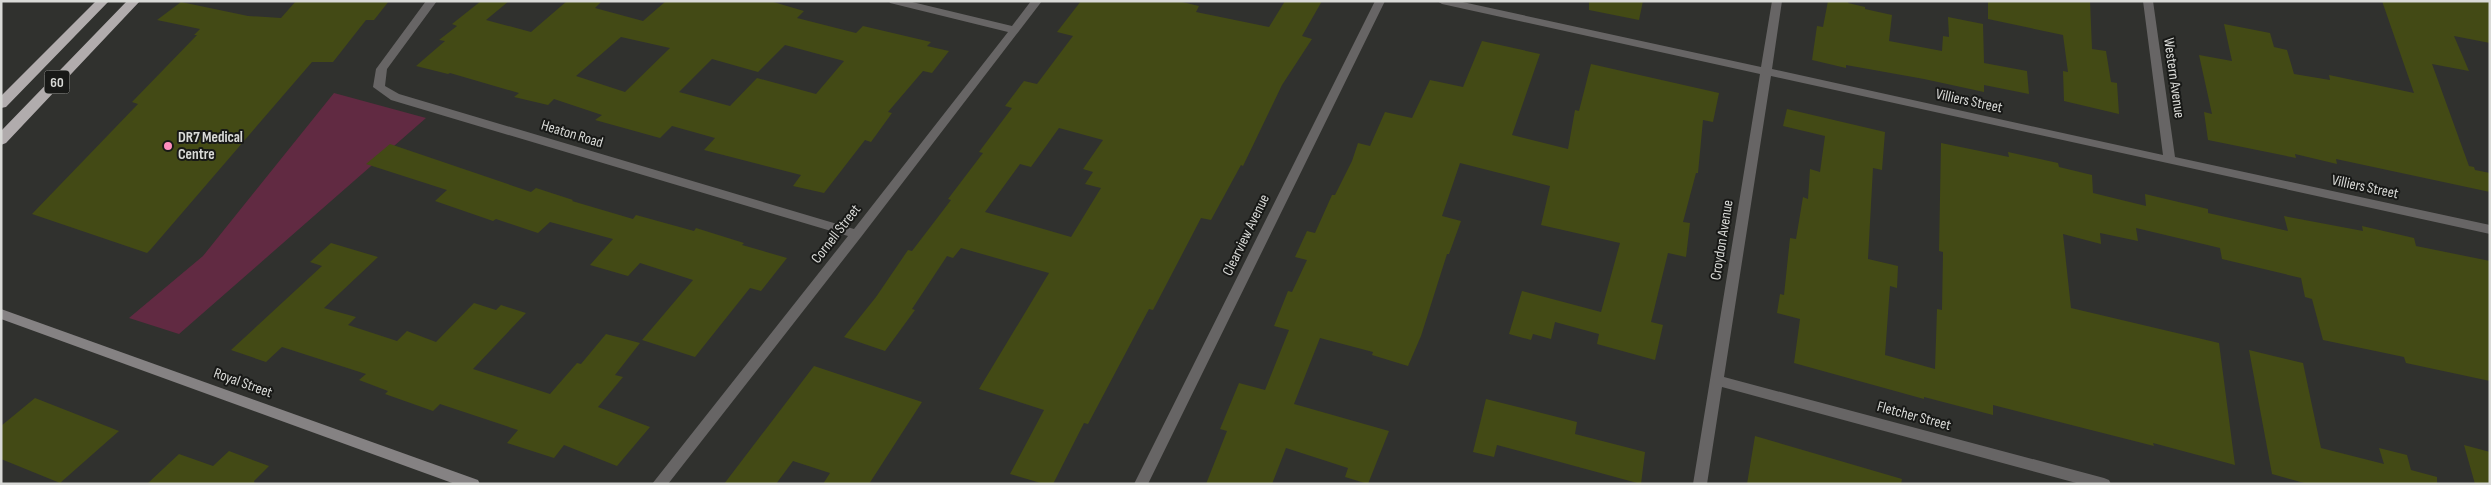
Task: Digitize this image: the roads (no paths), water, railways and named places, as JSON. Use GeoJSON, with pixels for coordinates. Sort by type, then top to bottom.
{"type":"FeatureCollection","features":[{"type":"Feature","properties":{"kind":"highway","name":"60"},"geometry":{"type":"LineString","coordinates":[[1,104],[102,1]]}},
{"type":"Feature","properties":{"kind":"highway","name":"60"},"geometry":{"type":"LineString","coordinates":[[1,140],[134,1]]}},
{"type":"Feature","properties":{"kind":"main road","name":"Royal Street"},"geometry":{"type":"LineString","coordinates":[[1,314],[473,484]]}},
{"type":"Feature","properties":{"kind":"street","name":"Heaton Road"},"geometry":{"type":"LineString","coordinates":[[432,1],[382,70],[379,87],[395,97],[857,234]]}},
{"type":"Feature","properties":{"kind":"street"},"geometry":{"type":"LineString","coordinates":[[894,1],[1014,30]]}},
{"type":"Feature","properties":{"kind":"street","name":"Cornell Street"},"geometry":{"type":"LineString","coordinates":[[659,484],[857,234],[1037,1]]}},
{"type":"Feature","properties":{"kind":"street","name":"Clearview Avenue"},"geometry":{"type":"LineString","coordinates":[[1142,484],[1380,1]]}},
{"type":"Feature","properties":{"kind":"street","name":"Villiers Street"},"geometry":{"type":"LineString","coordinates":[[1442,1],[2490,230]]}},
{"type":"Feature","properties":{"kind":"street","name":"Croydon Avenue"},"geometry":{"type":"LineString","coordinates":[[1700,484],[1777,1]]}},
{"type":"Feature","properties":{"kind":"street","name":"Western Avenue"},"geometry":{"type":"LineString","coordinates":[[2148,1],[2170,160]]}},
{"type":"Feature","properties":{"kind":"street","name":"Fletcher Street"},"geometry":{"type":"LineString","coordinates":[[1716,380],[2104,484]]}},
{"type":"Feature","properties":{"kind":"place","name":"DR7 Medical Centre"},"geometry":{"type":"Point","coordinates":[168,146]}}]}
